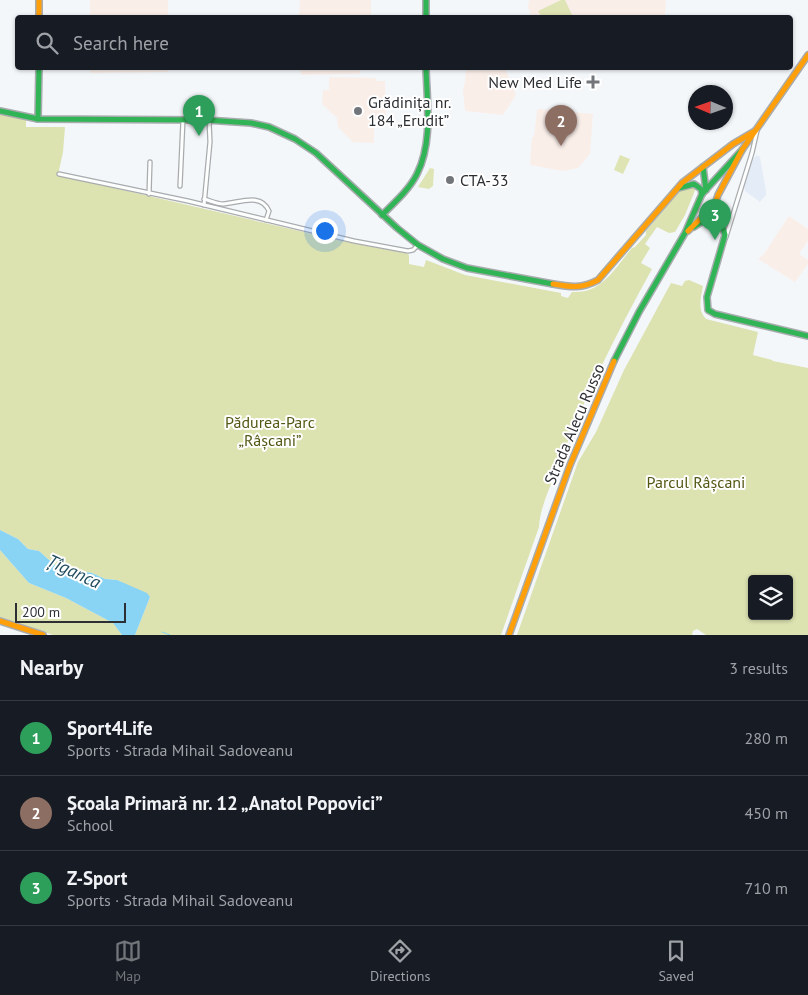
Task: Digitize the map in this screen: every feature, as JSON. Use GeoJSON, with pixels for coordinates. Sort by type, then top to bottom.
{"type":"FeatureCollection","features":[{"type":"Feature","properties":{"kind":"main road"},"geometry":{"type":"LineString","coordinates":[[39,0],[39,15]]}},
{"type":"Feature","properties":{"kind":"main road"},"geometry":{"type":"LineString","coordinates":[[426,0],[426,15]]}},
{"type":"Feature","properties":{"kind":"main road","name":"Strada Alecu Russo"},"geometry":{"type":"LineString","coordinates":[[686,234],[711,206],[742,150],[808,55]]}},
{"type":"Feature","properties":{"kind":"main road"},"geometry":{"type":"LineString","coordinates":[[38,119],[39,70]]}},
{"type":"Feature","properties":{"kind":"main road"},"geometry":{"type":"LineString","coordinates":[[382,215],[414,178],[422,161],[426,138],[426,70]]}},
{"type":"Feature","properties":{"kind":"main road"},"geometry":{"type":"LineString","coordinates":[[0,111],[38,119],[209,120],[259,124],[275,129],[295,139],[316,153],[382,215],[418,245],[443,259],[467,268],[573,288],[584,287],[598,280],[677,188],[756,129]]}},
{"type":"Feature","properties":{"kind":"main road","name":"Strada Alecu Russo"},"geometry":{"type":"LineString","coordinates":[[509,635],[590,413],[636,319],[686,234],[701,196],[742,150]]}},
{"type":"Feature","properties":{"kind":"main road"},"geometry":{"type":"LineString","coordinates":[[703,167],[706,190],[712,192],[711,206],[718,220],[724,226],[726,238],[707,298],[708,310],[715,314],[808,336]]}},
{"type":"Feature","properties":{"kind":"main road"},"geometry":{"type":"LineString","coordinates":[[704,174],[700,171],[691,180],[700,189],[700,202],[711,206]]}},
{"type":"Feature","properties":{"kind":"main road"},"geometry":{"type":"LineString","coordinates":[[677,188],[687,184],[694,184]]}},
{"type":"Feature","properties":{"kind":"main road"},"geometry":{"type":"LineString","coordinates":[[691,229],[705,220],[718,220]]}},
{"type":"Feature","properties":{"kind":"main road"},"geometry":{"type":"LineString","coordinates":[[0,621],[43,635]]}},
{"type":"Feature","properties":{"kind":"street"},"geometry":{"type":"LineString","coordinates":[[180,186],[182,120]]}},
{"type":"Feature","properties":{"kind":"street"},"geometry":{"type":"LineString","coordinates":[[204,205],[210,142],[209,120]]}},
{"type":"Feature","properties":{"kind":"street"},"geometry":{"type":"LineString","coordinates":[[726,238],[752,153],[756,129]]}},
{"type":"Feature","properties":{"kind":"street"},"geometry":{"type":"LineString","coordinates":[[149,194],[150,162]]}},
{"type":"Feature","properties":{"kind":"street"},"geometry":{"type":"LineString","coordinates":[[59,174],[204,205],[346,240],[408,251],[413,250],[418,245]]}},
{"type":"Feature","properties":{"kind":"street"},"geometry":{"type":"LineString","coordinates":[[204,199],[224,204],[239,200],[261,200],[270,210],[266,220]]}},
{"type":"Feature","properties":{"kind":"shaded area"},"geometry":{"type":"Polygon","coordinates":[[[90,0],[168,0],[168,15],[90,15],[90,0]]]}},
{"type":"Feature","properties":{"kind":"shaded area"},"geometry":{"type":"Polygon","coordinates":[[[300,0],[371,0],[371,15],[299,15],[300,0]]]}},
{"type":"Feature","properties":{"kind":"shaded area"},"geometry":{"type":"Polygon","coordinates":[[[529,0],[666,0],[665,15],[531,15],[528,7],[529,0]]]}},
{"type":"Feature","properties":{"kind":"shaded area"},"geometry":{"type":"Polygon","coordinates":[[[90,70],[168,70],[168,72],[90,73],[90,70]]]}},
{"type":"Feature","properties":{"kind":"shaded area"},"geometry":{"type":"Polygon","coordinates":[[[300,70],[360,70],[360,74],[301,75],[300,70]]]}},
{"type":"Feature","properties":{"kind":"shaded area"},"geometry":{"type":"Polygon","coordinates":[[[466,70],[506,70],[516,95],[503,115],[465,111],[463,91],[466,70]]]}},
{"type":"Feature","properties":{"kind":"shaded area","name":"Grădinița nr. 184 „Erudit”"},"geometry":{"type":"Polygon","coordinates":[[[329,77],[376,78],[377,81],[385,81],[386,118],[374,119],[374,143],[353,142],[338,127],[337,118],[322,104],[323,90],[329,90],[329,77]]]}},
{"type":"Feature","properties":{"kind":"shaded area"},"geometry":{"type":"Polygon","coordinates":[[[537,110],[593,114],[590,154],[578,168],[563,171],[530,165],[532,137],[534,137],[537,110]]]}},
{"type":"Feature","properties":{"kind":"shaded area"},"geometry":{"type":"Polygon","coordinates":[[[757,155],[760,157],[766,191],[766,195],[760,202],[745,191],[744,186],[753,159],[757,155]]]}},
{"type":"Feature","properties":{"kind":"shaded area"},"geometry":{"type":"Polygon","coordinates":[[[789,216],[808,229],[808,241],[799,254],[808,260],[808,264],[795,282],[758,259],[764,254],[789,216]]]}},
{"type":"Feature","properties":{"kind":"green space"},"geometry":{"type":"Polygon","coordinates":[[[561,0],[565,0],[572,15],[541,15],[538,11],[561,0]]]}},
{"type":"Feature","properties":{"kind":"green space","name":"Pădurea-Parc „Râșcani”"},"geometry":{"type":"Polygon","coordinates":[[[0,110],[26,114],[26,127],[65,127],[63,152],[58,175],[356,244],[406,253],[409,255],[409,264],[424,267],[426,260],[465,275],[561,293],[561,296],[568,298],[572,292],[592,289],[607,278],[632,248],[646,235],[646,231],[679,192],[686,188],[696,188],[685,215],[675,232],[669,233],[657,227],[645,244],[650,248],[641,263],[652,269],[601,368],[567,443],[541,512],[539,527],[501,635],[135,635],[150,597],[117,580],[105,579],[92,573],[58,568],[39,551],[28,549],[18,539],[0,530],[0,110]]]}},
{"type":"Feature","properties":{"kind":"green space"},"geometry":{"type":"Polygon","coordinates":[[[620,155],[630,159],[623,174],[614,170],[620,155]]]}},
{"type":"Feature","properties":{"kind":"green space"},"geometry":{"type":"Polygon","coordinates":[[[430,168],[434,169],[433,186],[429,189],[418,187],[430,168]]]}},
{"type":"Feature","properties":{"kind":"green space","name":"Parcul Râșcani"},"geometry":{"type":"Polygon","coordinates":[[[689,280],[703,286],[701,312],[706,319],[758,332],[753,355],[808,368],[808,635],[706,635],[697,629],[693,631],[692,635],[517,635],[578,462],[596,432],[624,370],[671,283],[682,286],[685,281],[689,280]]]}},
{"type":"Feature","properties":{"kind":"green space"},"geometry":{"type":"Polygon","coordinates":[[[0,550],[29,583],[66,598],[113,623],[122,635],[53,635],[0,617],[0,550]]]}},
{"type":"Feature","properties":{"kind":"water"},"geometry":{"type":"Polygon","coordinates":[[[0,530],[18,539],[28,549],[39,551],[58,568],[92,573],[105,579],[117,580],[147,593],[150,597],[135,635],[122,635],[113,623],[66,598],[29,583],[0,550],[0,530]]]}},
{"type":"Feature","properties":{"kind":"waterway","name":"Țîganca"},"geometry":{"type":"LineString","coordinates":[[162,632],[170,635]]}},
{"type":"Feature","properties":{"kind":"traffic: fast"},"geometry":{"type":"LineString","coordinates":[[426,0],[426,15]]}},
{"type":"Feature","properties":{"kind":"traffic: fast"},"geometry":{"type":"LineString","coordinates":[[38,119],[39,70]]}},
{"type":"Feature","properties":{"kind":"traffic: fast"},"geometry":{"type":"LineString","coordinates":[[382,215],[410,185],[422,162],[428,122],[426,70]]}},
{"type":"Feature","properties":{"kind":"traffic: fast"},"geometry":{"type":"LineString","coordinates":[[0,111],[38,119],[206,120],[251,123],[269,127],[295,139],[316,153],[397,228],[418,245],[443,259],[467,268],[553,284]]}},
{"type":"Feature","properties":{"kind":"traffic: fast"},"geometry":{"type":"LineString","coordinates":[[614,361],[639,312],[685,233],[702,194],[742,150]]}},
{"type":"Feature","properties":{"kind":"traffic: fast"},"geometry":{"type":"LineString","coordinates":[[703,167],[706,190]]}},
{"type":"Feature","properties":{"kind":"traffic: fast"},"geometry":{"type":"LineString","coordinates":[[679,188],[694,184],[701,189],[702,194]]}},
{"type":"Feature","properties":{"kind":"traffic: fast"},"geometry":{"type":"LineString","coordinates":[[706,207],[722,224],[725,235],[707,297],[708,310],[715,314],[808,336]]}},
{"type":"Feature","properties":{"kind":"traffic: fast"},"geometry":{"type":"LineString","coordinates":[[694,227],[705,220],[718,220]]}},
{"type":"Feature","properties":{"kind":"traffic: slow"},"geometry":{"type":"LineString","coordinates":[[39,0],[39,15]]}},
{"type":"Feature","properties":{"kind":"traffic: slow"},"geometry":{"type":"LineString","coordinates":[[688,231],[715,204],[742,150],[808,55]]}},
{"type":"Feature","properties":{"kind":"traffic: slow"},"geometry":{"type":"LineString","coordinates":[[553,284],[576,286],[587,285],[598,280],[682,183],[733,144],[755,131]]}},
{"type":"Feature","properties":{"kind":"traffic: slow"},"geometry":{"type":"LineString","coordinates":[[509,635],[570,465],[614,361]]}},
{"type":"Feature","properties":{"kind":"traffic: slow"},"geometry":{"type":"LineString","coordinates":[[0,621],[43,635]]}},
{"type":"Feature","properties":{"kind":"place","name":"New Med Life"},"geometry":{"type":"Point","coordinates":[593,82]}},
{"type":"Feature","properties":{"kind":"place","name":"Grădinița nr. 184 „Erudit”"},"geometry":{"type":"Point","coordinates":[358,111]}},
{"type":"Feature","properties":{"kind":"place","name":"Sport4Life"},"geometry":{"type":"Point","coordinates":[199,136]}},
{"type":"Feature","properties":{"kind":"place","name":"Școala Primară nr. 12 „Anatol Popovici”"},"geometry":{"type":"Point","coordinates":[561,146]}},
{"type":"Feature","properties":{"kind":"place","name":"CTA-33"},"geometry":{"type":"Point","coordinates":[450,180]}},
{"type":"Feature","properties":{"kind":"place","name":"Z-Sport"},"geometry":{"type":"Point","coordinates":[715,240]}}]}
